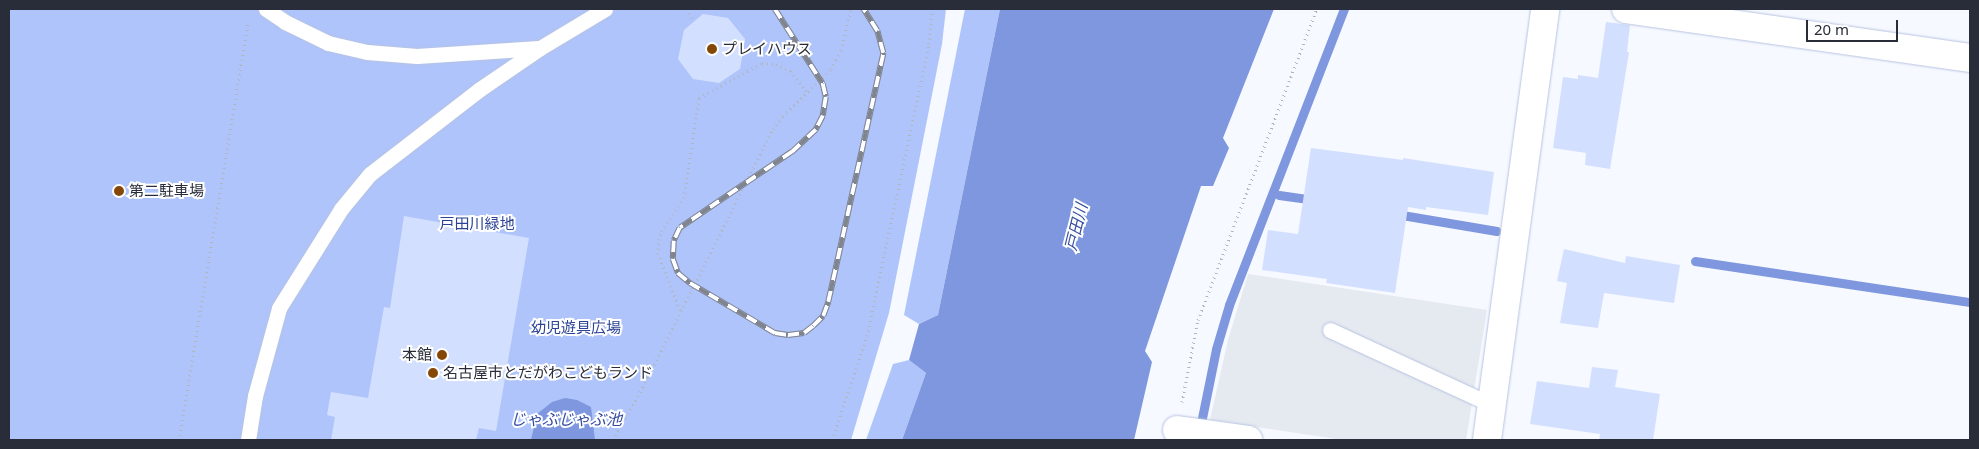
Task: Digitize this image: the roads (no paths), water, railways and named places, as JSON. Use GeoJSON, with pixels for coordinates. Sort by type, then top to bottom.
{"type":"FeatureCollection","features":[{"type":"Feature","properties":{"kind":"street"},"geometry":{"type":"LineString","coordinates":[[1487,440],[1545,9]]}},
{"type":"Feature","properties":{"kind":"street"},"geometry":{"type":"LineString","coordinates":[[1626,9],[1970,58]]}},
{"type":"Feature","properties":{"kind":"street"},"geometry":{"type":"LineString","coordinates":[[1177,430],[1248,440]]}},
{"type":"Feature","properties":{"kind":"lane"},"geometry":{"type":"LineString","coordinates":[[266,9],[285,22],[328,42],[367,52],[417,56],[540,48]]}},
{"type":"Feature","properties":{"kind":"lane"},"geometry":{"type":"LineString","coordinates":[[248,440],[255,396],[279,308],[341,209],[370,174],[480,89],[540,48],[605,9]]}},
{"type":"Feature","properties":{"kind":"lane"},"geometry":{"type":"LineString","coordinates":[[1330,330],[1492,405]]}},
{"type":"Feature","properties":{"kind":"water","name":"戸田川"},"geometry":{"type":"Polygon","coordinates":[[[1000,9],[1274,9],[1223,138],[1229,148],[1213,186],[1201,186],[1145,351],[1152,362],[1134,440],[902,440],[926,373],[909,360],[919,324],[938,315],[1000,9]]]}},
{"type":"Feature","properties":{"kind":"water","name":"じゃぶじゃぶ池"},"geometry":{"type":"Polygon","coordinates":[[[565,398],[577,400],[591,407],[595,440],[531,440],[537,414],[552,402],[565,398]]]}},
{"type":"Feature","properties":{"kind":"waterway"},"geometry":{"type":"LineString","coordinates":[[1202,418],[1216,349],[1229,305],[1344,9]]}},
{"type":"Feature","properties":{"kind":"waterway"},"geometry":{"type":"LineString","coordinates":[[1279,195],[1314,200]]}},
{"type":"Feature","properties":{"kind":"waterway"},"geometry":{"type":"LineString","coordinates":[[1396,214],[1497,231]]}},
{"type":"Feature","properties":{"kind":"waterway"},"geometry":{"type":"LineString","coordinates":[[1695,261],[1970,302]]}},
{"type":"Feature","properties":{"kind":"railway"},"geometry":{"type":"LineString","coordinates":[[775,9],[823,84],[826,97],[823,116],[816,130],[792,152],[680,228],[674,241],[673,259],[678,273],[690,283],[775,333],[788,335],[804,333],[813,326],[823,316],[828,302],[883,53],[877,31],[863,9]]}},
{"type":"Feature","properties":{"kind":"place","name":"プレイハウス"},"geometry":{"type":"Point","coordinates":[712,49]}},
{"type":"Feature","properties":{"kind":"place","name":"第二駐車場"},"geometry":{"type":"Point","coordinates":[119,191]}},
{"type":"Feature","properties":{"kind":"place","name":"本館"},"geometry":{"type":"Point","coordinates":[442,355]}},
{"type":"Feature","properties":{"kind":"place","name":"名古屋市とだがわこどもランド"},"geometry":{"type":"Point","coordinates":[433,373]}},
{"type":"Feature","properties":{"kind":"park label","name":"戸田川緑地"},"geometry":{"type":"Point","coordinates":[477,224]}},
{"type":"Feature","properties":{"kind":"park label","name":"幼児遊具広場"},"geometry":{"type":"Point","coordinates":[576,328]}}]}
